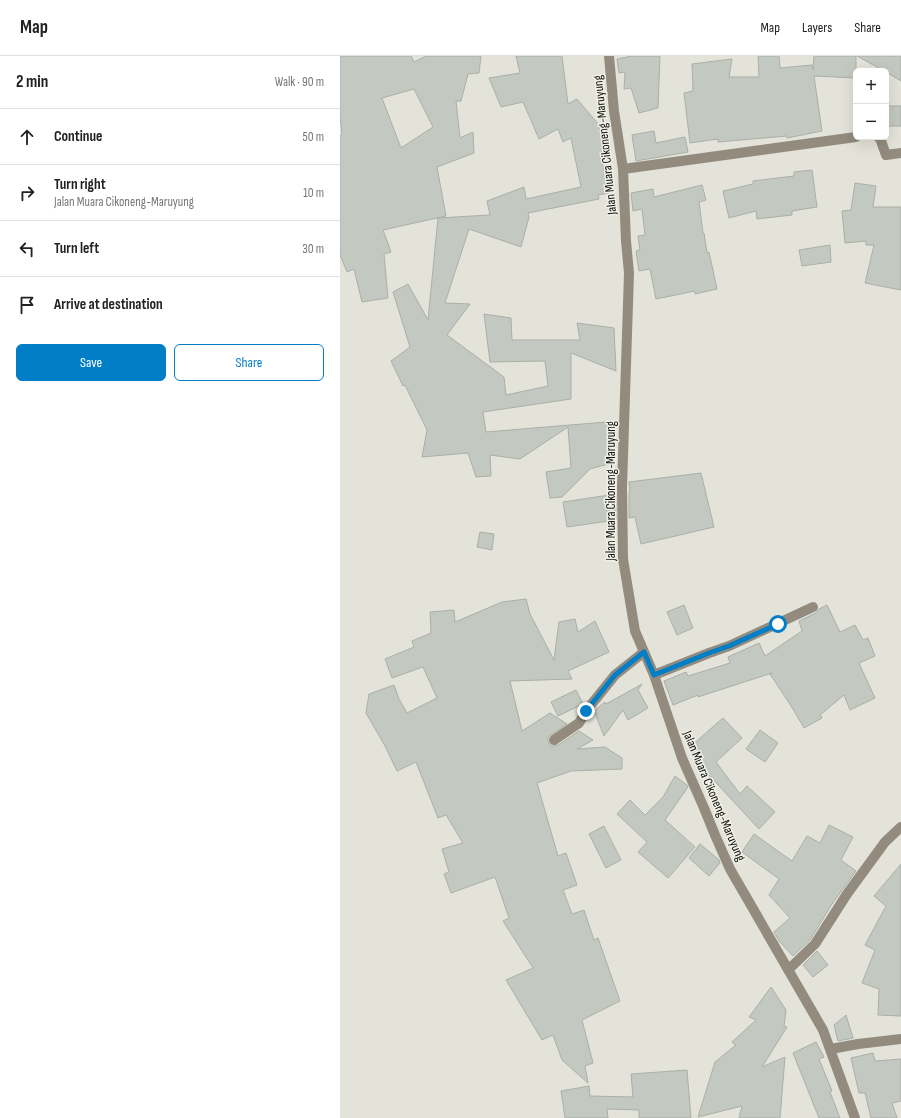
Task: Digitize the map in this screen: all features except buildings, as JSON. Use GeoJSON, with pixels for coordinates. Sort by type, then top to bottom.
{"type":"FeatureCollection","features":[{"type":"Feature","properties":{"kind":"street","name":"Jalan Muara Cikoneng-Maruyung"},"geometry":{"type":"LineString","coordinates":[[609,56],[614,111],[623,169],[629,273],[622,487],[623,559],[635,631],[654,675],[682,758],[730,869],[823,1030],[855,1118]]}},
{"type":"Feature","properties":{"kind":"street"},"geometry":{"type":"LineString","coordinates":[[623,169],[853,137]]}},
{"type":"Feature","properties":{"kind":"street"},"geometry":{"type":"LineString","coordinates":[[881,140],[886,155],[901,153]]}},
{"type":"Feature","properties":{"kind":"street"},"geometry":{"type":"LineString","coordinates":[[654,675],[729,646],[813,607]]}},
{"type":"Feature","properties":{"kind":"street"},"geometry":{"type":"LineString","coordinates":[[554,740],[579,723],[586,711],[615,675],[644,652]]}},
{"type":"Feature","properties":{"kind":"street"},"geometry":{"type":"LineString","coordinates":[[788,970],[815,944],[851,888],[885,842],[901,827]]}},
{"type":"Feature","properties":{"kind":"street"},"geometry":{"type":"LineString","coordinates":[[831,1049],[901,1038]]}},
{"type":"Feature","properties":{"kind":"route"},"geometry":{"type":"LineString","coordinates":[[586,711],[615,675],[644,652],[654,675],[729,646],[778,624]]}}]}
